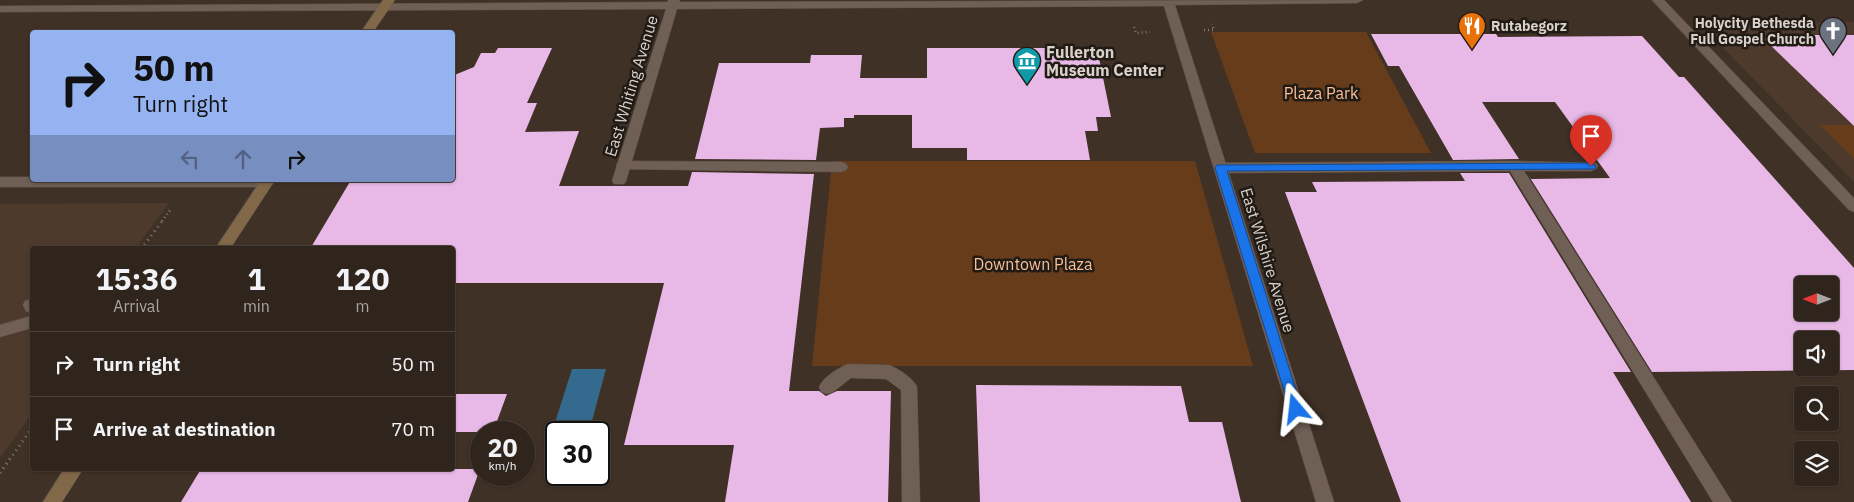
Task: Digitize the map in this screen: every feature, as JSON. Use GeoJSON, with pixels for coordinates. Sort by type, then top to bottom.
{"type":"FeatureCollection","features":[{"type":"Feature","properties":{"kind":"main road"},"geometry":{"type":"LineString","coordinates":[[368,30],[387,3]]}},
{"type":"Feature","properties":{"kind":"main road"},"geometry":{"type":"LineString","coordinates":[[224,246],[267,182]]}},
{"type":"Feature","properties":{"kind":"main road"},"geometry":{"type":"LineString","coordinates":[[52,502],[73,471]]}},
{"type":"Feature","properties":{"kind":"street"},"geometry":{"type":"LineString","coordinates":[[0,9],[387,3],[1357,0]]}},
{"type":"Feature","properties":{"kind":"street"},"geometry":{"type":"LineString","coordinates":[[1658,0],[1854,207]]}},
{"type":"Feature","properties":{"kind":"street","name":"East Wilshire Avenue"},"geometry":{"type":"LineString","coordinates":[[1169,1],[1324,502]]}},
{"type":"Feature","properties":{"kind":"street","name":"East Whiting Avenue"},"geometry":{"type":"LineString","coordinates":[[619,181],[672,3]]}},
{"type":"Feature","properties":{"kind":"street"},"geometry":{"type":"LineString","coordinates":[[623,166],[841,167]]}},
{"type":"Feature","properties":{"kind":"street"},"geometry":{"type":"LineString","coordinates":[[1514,166],[1723,502]]}},
{"type":"Feature","properties":{"kind":"street"},"geometry":{"type":"LineString","coordinates":[[1220,168],[1591,166]]}},
{"type":"Feature","properties":{"kind":"street"},"geometry":{"type":"LineString","coordinates":[[1436,167],[1445,181]]}},
{"type":"Feature","properties":{"kind":"street"},"geometry":{"type":"LineString","coordinates":[[0,182],[191,182]]}},
{"type":"Feature","properties":{"kind":"street"},"geometry":{"type":"LineString","coordinates":[[0,331],[30,323]]}},
{"type":"Feature","properties":{"kind":"street"},"geometry":{"type":"LineString","coordinates":[[828,386],[848,371],[889,372],[909,387],[911,502]]}},
{"type":"Feature","properties":{"kind":"path"},"geometry":{"type":"LineString","coordinates":[[143,246],[191,182]]}},
{"type":"Feature","properties":{"kind":"path"},"geometry":{"type":"LineString","coordinates":[[0,473],[30,431]]}},
{"type":"Feature","properties":{"kind":"shaded area"},"geometry":{"type":"Polygon","coordinates":[[[1854,22],[1854,182],[1699,23],[1854,22]]]}},
{"type":"Feature","properties":{"kind":"shaded area"},"geometry":{"type":"Polygon","coordinates":[[[169,203],[137,246],[30,246],[30,416],[0,458],[0,204],[169,203]]]}},
{"type":"Feature","properties":{"kind":"green space","name":"Plaza Park"},"geometry":{"type":"Polygon","coordinates":[[[1211,32],[1366,32],[1431,153],[1255,153],[1211,32]]]}},
{"type":"Feature","properties":{"kind":"green space"},"geometry":{"type":"Polygon","coordinates":[[[1820,125],[1854,125],[1854,159],[1820,125]]]}},
{"type":"Feature","properties":{"kind":"green space","name":"Downtown Plaza"},"geometry":{"type":"Polygon","coordinates":[[[832,161],[1195,161],[1253,366],[812,366],[832,161]]]}},
{"type":"Feature","properties":{"kind":"water"},"geometry":{"type":"Polygon","coordinates":[[[572,369],[606,369],[592,421],[555,421],[572,369]]]}},
{"type":"Feature","properties":{"kind":"building"},"geometry":{"type":"Polygon","coordinates":[[[1371,34],[1496,34],[1498,37],[1642,36],[1679,77],[1684,77],[1854,268],[1854,370],[1839,370],[1839,331],[1794,331],[1794,371],[1652,372],[1527,173],[1531,179],[1610,178],[1555,102],[1482,102],[1519,159],[1453,160],[1399,66],[1388,66],[1371,34]]]}},
{"type":"Feature","properties":{"kind":"building"},"geometry":{"type":"Polygon","coordinates":[[[1766,35],[1854,35],[1854,126],[1763,38],[1768,38],[1766,35]]]}},
{"type":"Feature","properties":{"kind":"building"},"geometry":{"type":"Polygon","coordinates":[[[498,48],[552,48],[527,103],[537,103],[525,132],[579,131],[559,186],[688,186],[692,172],[814,174],[789,391],[819,391],[826,396],[837,391],[891,391],[888,502],[725,502],[734,445],[624,445],[664,283],[455,283],[455,246],[312,246],[350,182],[455,182],[455,75],[474,67],[481,53],[495,53],[498,48]]]}},
{"type":"Feature","properties":{"kind":"building"},"geometry":{"type":"Polygon","coordinates":[[[927,48],[1097,48],[1111,117],[1096,117],[1098,131],[1085,131],[1090,160],[967,160],[967,148],[912,148],[912,115],[854,115],[854,118],[844,118],[844,127],[820,128],[816,160],[695,159],[719,63],[810,63],[811,55],[862,55],[860,78],[927,78],[927,48]]]}},
{"type":"Feature","properties":{"kind":"building"},"geometry":{"type":"Polygon","coordinates":[[[1460,173],[1509,173],[1631,372],[1613,372],[1691,502],[1401,502],[1285,192],[1317,192],[1312,182],[1465,181],[1460,173]]]}},
{"type":"Feature","properties":{"kind":"building"},"geometry":{"type":"Polygon","coordinates":[[[976,385],[1181,386],[1189,422],[1222,422],[1241,502],[980,502],[976,385]]]}},
{"type":"Feature","properties":{"kind":"building"},"geometry":{"type":"Polygon","coordinates":[[[455,394],[507,394],[497,421],[470,421],[470,432],[455,432],[455,394]]]}},
{"type":"Feature","properties":{"kind":"building"},"geometry":{"type":"Polygon","coordinates":[[[455,469],[470,469],[470,486],[474,486],[468,502],[181,502],[200,471],[455,471],[455,469]]]}},
{"type":"Feature","properties":{"kind":"place","name":"Rutabegorz"},"geometry":{"type":"Point","coordinates":[1472,50]}},
{"type":"Feature","properties":{"kind":"place","name":"Holycity Bethesda Full Gospel Church"},"geometry":{"type":"Point","coordinates":[1833,55]}},
{"type":"Feature","properties":{"kind":"place","name":"Fullerton Museum Center"},"geometry":{"type":"Point","coordinates":[1027,85]}},
{"type":"Feature","properties":{"kind":"route"},"geometry":{"type":"LineString","coordinates":[[1296,409],[1220,168],[1591,166]]}}]}
